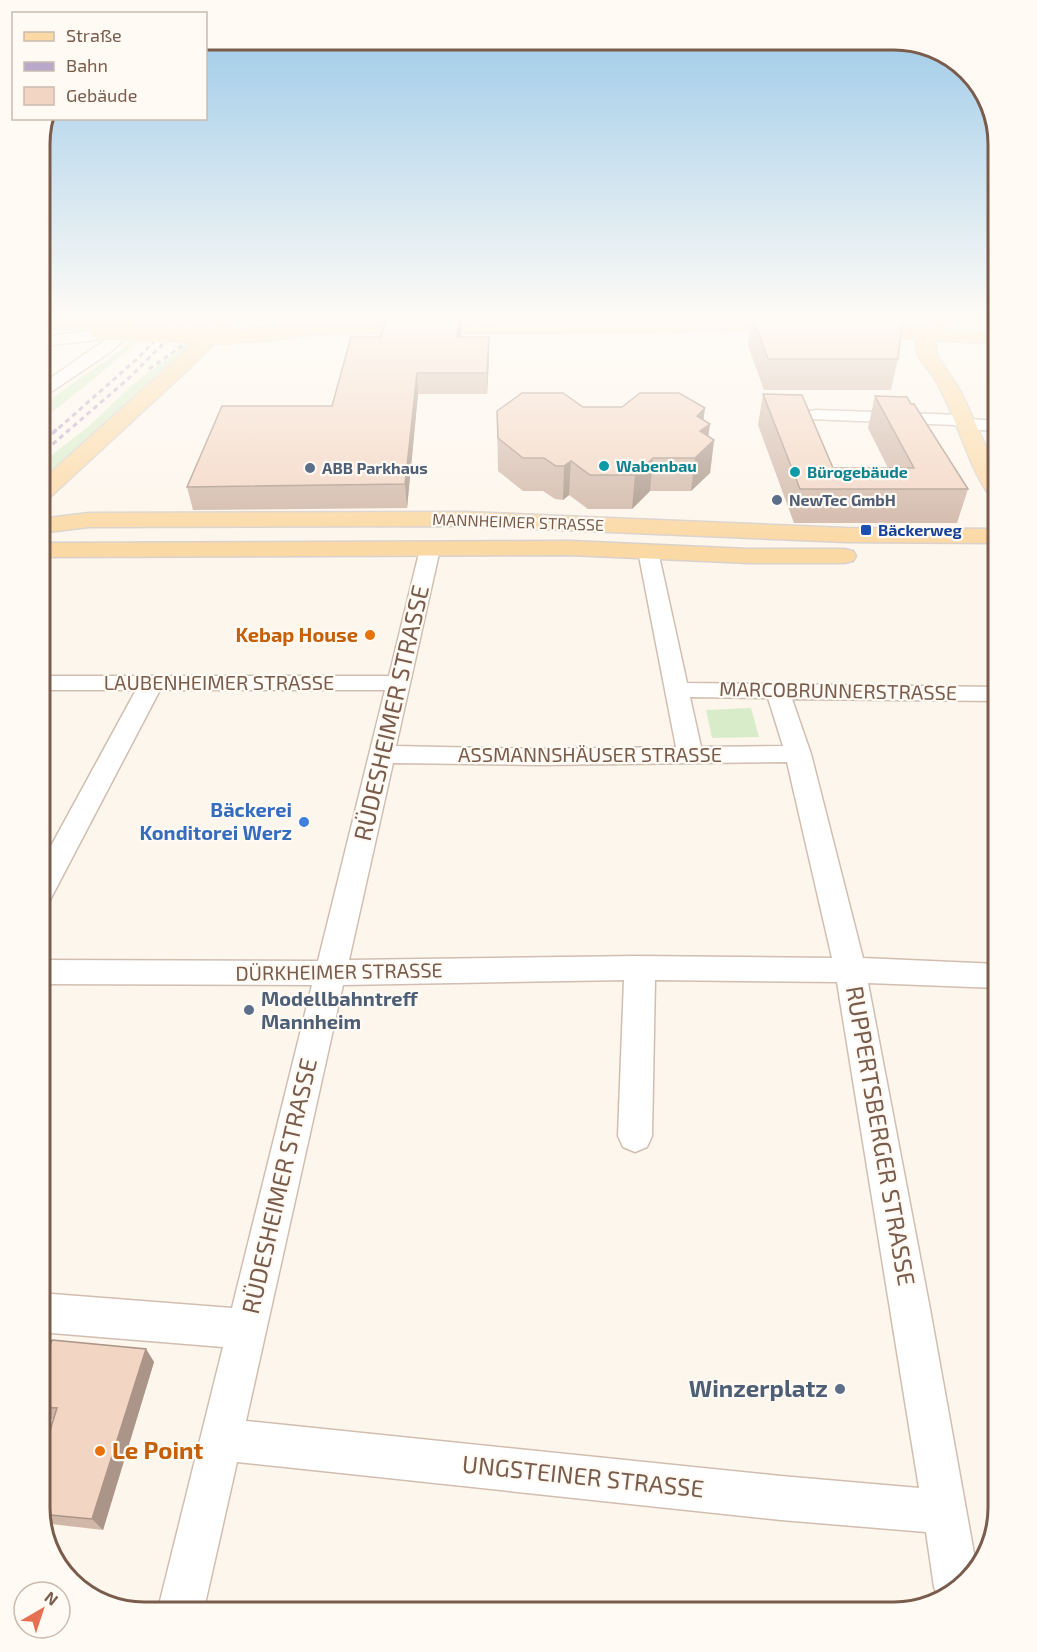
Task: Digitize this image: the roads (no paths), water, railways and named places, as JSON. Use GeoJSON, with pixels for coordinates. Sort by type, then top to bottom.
{"type":"FeatureCollection","features":[{"type":"Feature","properties":{"kind":"main road"},"geometry":{"type":"LineString","coordinates":[[50,486],[153,391]]}},
{"type":"Feature","properties":{"kind":"main road"},"geometry":{"type":"LineString","coordinates":[[956,391],[962,422],[988,473]]}},
{"type":"Feature","properties":{"kind":"main road"},"geometry":{"type":"LineString","coordinates":[[50,503],[66,514],[89,520]]}},
{"type":"Feature","properties":{"kind":"main road","name":"MANNHEIMER STRASSE"},"geometry":{"type":"LineString","coordinates":[[50,525],[89,520],[466,519],[846,535],[988,536]]}},
{"type":"Feature","properties":{"kind":"main road"},"geometry":{"type":"LineString","coordinates":[[50,558],[67,551],[57,543],[58,536],[89,520]]}},
{"type":"Feature","properties":{"kind":"main road"},"geometry":{"type":"LineString","coordinates":[[674,552],[697,545],[705,539],[699,528]]}},
{"type":"Feature","properties":{"kind":"main road"},"geometry":{"type":"LineString","coordinates":[[747,531],[737,538],[735,545],[739,551],[749,556]]}},
{"type":"Feature","properties":{"kind":"main road","name":"MANNHEIMER STRASSE"},"geometry":{"type":"LineString","coordinates":[[50,550],[570,548],[749,556],[988,555]]}},
{"type":"Feature","properties":{"kind":"street"},"geometry":{"type":"LineString","coordinates":[[816,415],[988,425]]}},
{"type":"Feature","properties":{"kind":"street","name":"RÜDESHEIMER STRASSE"},"geometry":{"type":"LineString","coordinates":[[183,1602],[430,549]]}},
{"type":"Feature","properties":{"kind":"street"},"geometry":{"type":"LineString","coordinates":[[648,551],[690,755]]}},
{"type":"Feature","properties":{"kind":"street","name":"LAUBENHEIMER STRASSE"},"geometry":{"type":"LineString","coordinates":[[50,683],[399,682]]}},
{"type":"Feature","properties":{"kind":"street"},"geometry":{"type":"LineString","coordinates":[[49,874],[151,684]]}},
{"type":"Feature","properties":{"kind":"street","name":"MARCOBRUNNERSTRASSE"},"geometry":{"type":"LineString","coordinates":[[677,690],[988,694]]}},
{"type":"Feature","properties":{"kind":"street","name":"RUPPERTSBERGER STRASSE"},"geometry":{"type":"LineString","coordinates":[[778,691],[798,754],[850,969],[956,1579]]}},
{"type":"Feature","properties":{"kind":"street","name":"ASSMANNSHÄUSER STRASSE"},"geometry":{"type":"LineString","coordinates":[[382,754],[539,757],[798,754]]}},
{"type":"Feature","properties":{"kind":"street"},"geometry":{"type":"LineString","coordinates":[[635,1136],[640,968]]}},
{"type":"Feature","properties":{"kind":"street","name":"DÜRKHEIMER STRASSE"},"geometry":{"type":"LineString","coordinates":[[49,972],[121,974],[640,968],[850,969],[988,976]]}},
{"type":"Feature","properties":{"kind":"street"},"geometry":{"type":"LineString","coordinates":[[49,1313],[247,1329]]}},
{"type":"Feature","properties":{"kind":"street","name":"UNGSTEINER STRASSE"},"geometry":{"type":"LineString","coordinates":[[221,1439],[781,1498],[945,1512]]}},
{"type":"Feature","properties":{"kind":"railway"},"geometry":{"type":"LineString","coordinates":[[52,434],[101,391]]}},
{"type":"Feature","properties":{"kind":"railway"},"geometry":{"type":"LineString","coordinates":[[50,447],[114,391]]}},
{"type":"Feature","properties":{"kind":"railway"},"geometry":{"type":"LineString","coordinates":[[50,435],[57,429]]}},
{"type":"Feature","properties":{"kind":"place","name":"Wabenbau"},"geometry":{"type":"Point","coordinates":[604,466]}},
{"type":"Feature","properties":{"kind":"place","name":"ABB Parkhaus"},"geometry":{"type":"Point","coordinates":[310,468]}},
{"type":"Feature","properties":{"kind":"place","name":"Bürogebäude"},"geometry":{"type":"Point","coordinates":[795,472]}},
{"type":"Feature","properties":{"kind":"place","name":"NewTec GmbH"},"geometry":{"type":"Point","coordinates":[777,500]}},
{"type":"Feature","properties":{"kind":"place","name":"Bäckerweg"},"geometry":{"type":"Point","coordinates":[866,530]}},
{"type":"Feature","properties":{"kind":"place","name":"Kebap House"},"geometry":{"type":"Point","coordinates":[370,635]}},
{"type":"Feature","properties":{"kind":"place","name":"Bäckerei Konditorei Werz"},"geometry":{"type":"Point","coordinates":[304,822]}},
{"type":"Feature","properties":{"kind":"place","name":"Modellbahntreff Mannheim"},"geometry":{"type":"Point","coordinates":[249,1010]}},
{"type":"Feature","properties":{"kind":"place","name":"Winzerplatz"},"geometry":{"type":"Point","coordinates":[840,1389]}},
{"type":"Feature","properties":{"kind":"place","name":"Le Point"},"geometry":{"type":"Point","coordinates":[100,1451]}}]}
